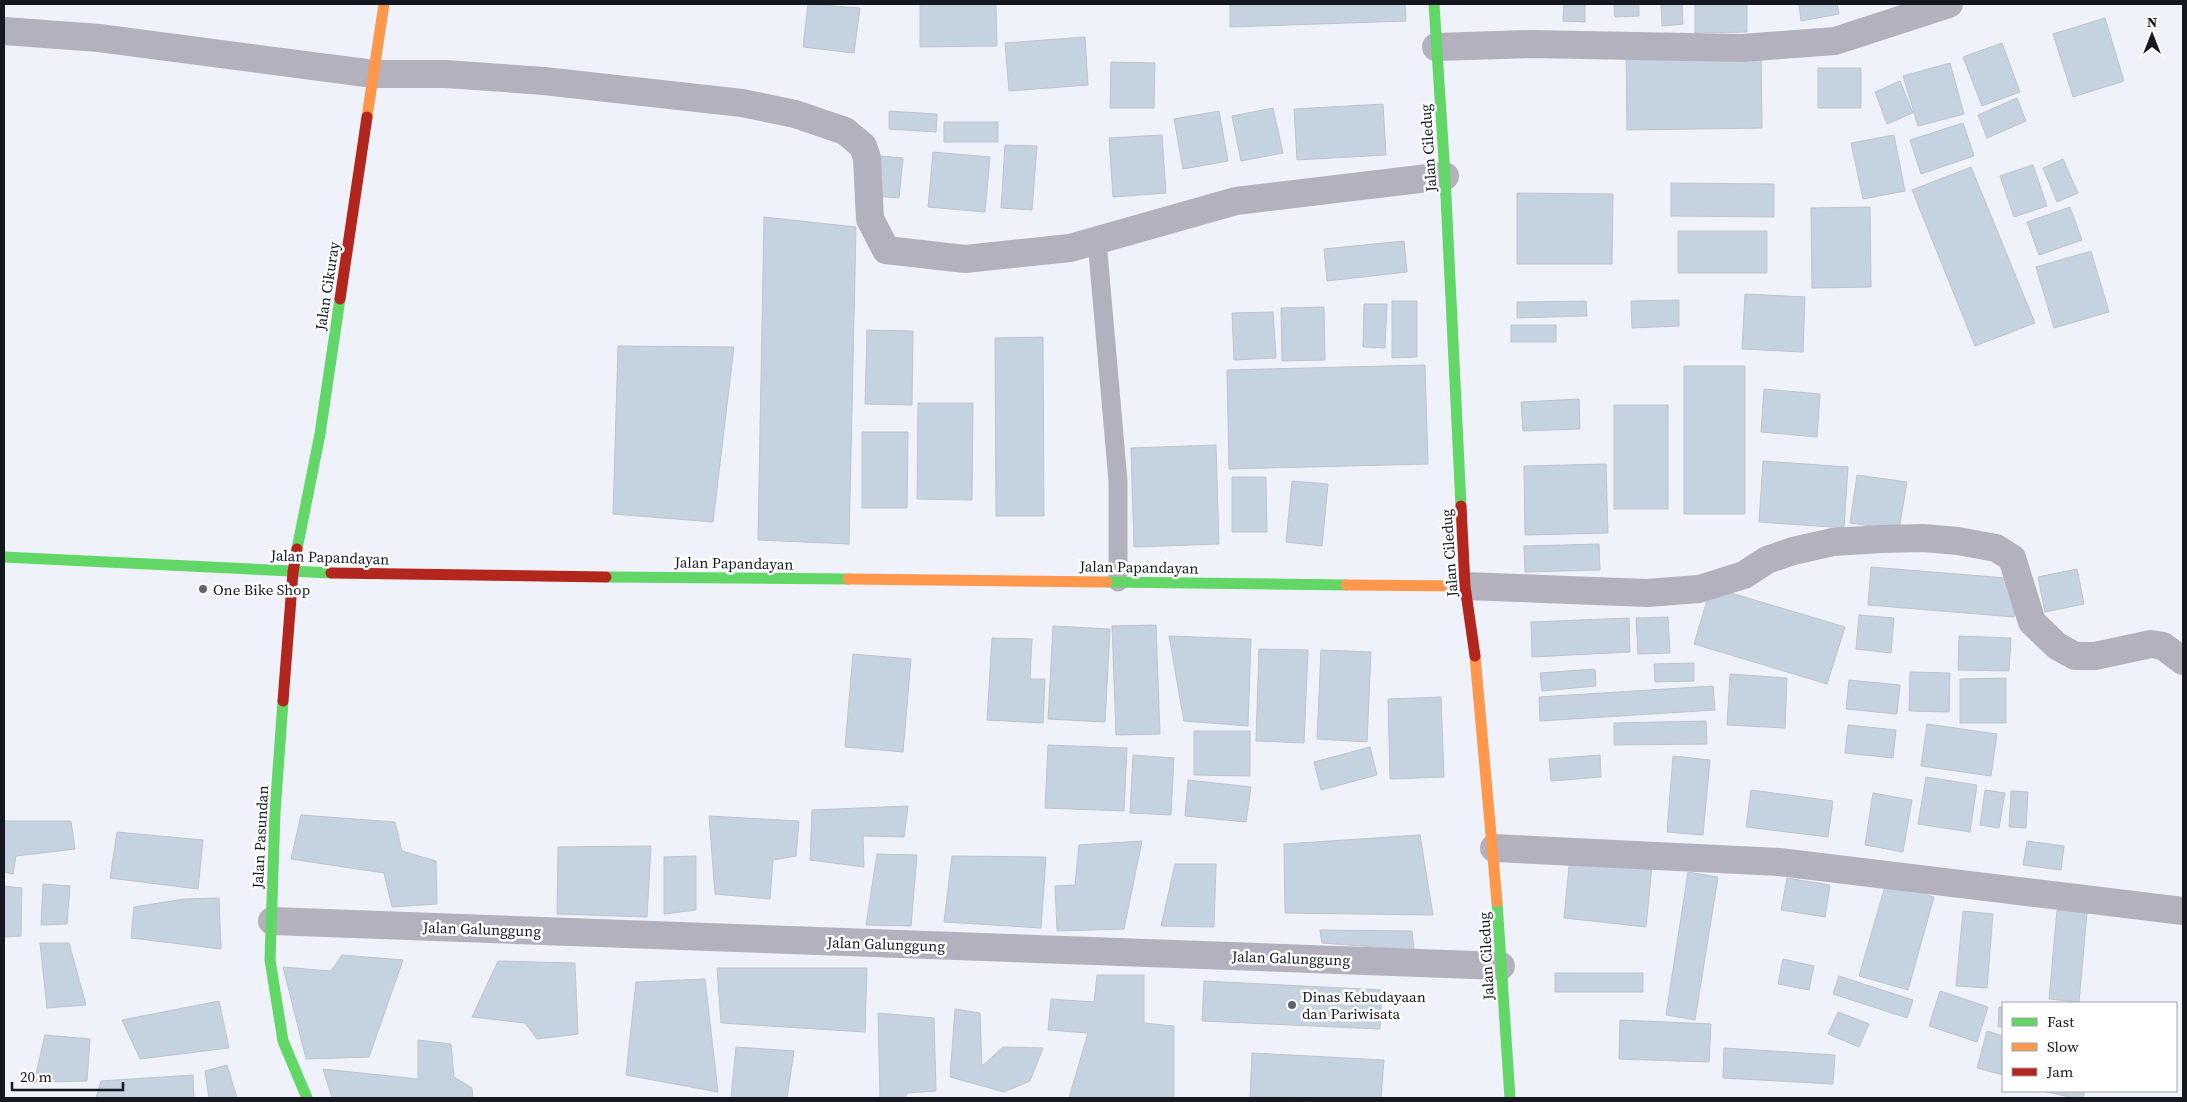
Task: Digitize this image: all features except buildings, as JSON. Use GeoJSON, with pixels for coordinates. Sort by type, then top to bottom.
{"type":"FeatureCollection","features":[{"type":"Feature","properties":{"kind":"main road","name":"Jalan Cikuray"},"geometry":{"type":"LineString","coordinates":[[293,572],[320,434],[384,4]]}},
{"type":"Feature","properties":{"kind":"main road","name":"Jalan Ciledug"},"geometry":{"type":"LineString","coordinates":[[1434,4],[1445,176],[1465,586],[1476,662],[1494,848],[1510,1098]]}},
{"type":"Feature","properties":{"kind":"main road","name":"Jalan Papandayan"},"geometry":{"type":"LineString","coordinates":[[4,557],[357,574],[1465,586]]}},
{"type":"Feature","properties":{"kind":"main road","name":"Jalan Pasundan"},"geometry":{"type":"LineString","coordinates":[[293,572],[275,812],[270,960],[283,1041],[307,1098]]}},
{"type":"Feature","properties":{"kind":"street"},"geometry":{"type":"LineString","coordinates":[[1436,47],[1530,44],[1742,48],[1835,41],[1949,4]]}},
{"type":"Feature","properties":{"kind":"street"},"geometry":{"type":"LineString","coordinates":[[4,31],[99,38],[374,74],[446,74],[544,81],[742,103],[795,114],[845,131],[863,146],[867,158],[870,218],[886,250],[965,259],[1070,248],[1236,201],[1445,176]]}},
{"type":"Feature","properties":{"kind":"street"},"geometry":{"type":"LineString","coordinates":[[1465,586],[1648,592],[1699,589],[1744,575],[1768,560],[1793,551],[1833,542],[1923,538],[1958,541],[1996,548],[2012,558],[2032,622],[2057,646],[2075,656],[2095,656],[2151,644],[2163,646],[2183,661]]}},
{"type":"Feature","properties":{"kind":"street"},"geometry":{"type":"LineString","coordinates":[[1494,848],[1778,862],[2183,911]]}},
{"type":"Feature","properties":{"kind":"street","name":"Jalan Galunggung"},"geometry":{"type":"LineString","coordinates":[[272,921],[1501,966]]}},
{"type":"Feature","properties":{"kind":"lane"},"geometry":{"type":"LineString","coordinates":[[1097,241],[1118,481],[1118,582]]}},
{"type":"Feature","properties":{"kind":"traffic: fast"},"geometry":{"type":"LineString","coordinates":[[1434,4],[1445,176],[1461,506]]}},
{"type":"Feature","properties":{"kind":"traffic: fast"},"geometry":{"type":"LineString","coordinates":[[297,549],[320,434],[340,299]]}},
{"type":"Feature","properties":{"kind":"traffic: fast"},"geometry":{"type":"LineString","coordinates":[[4,557],[331,573]]}},
{"type":"Feature","properties":{"kind":"traffic: fast"},"geometry":{"type":"LineString","coordinates":[[606,577],[848,579]]}},
{"type":"Feature","properties":{"kind":"traffic: fast"},"geometry":{"type":"LineString","coordinates":[[1107,582],[1346,585]]}},
{"type":"Feature","properties":{"kind":"traffic: fast"},"geometry":{"type":"LineString","coordinates":[[283,701],[275,812],[270,960],[283,1041],[307,1098]]}},
{"type":"Feature","properties":{"kind":"traffic: fast"},"geometry":{"type":"LineString","coordinates":[[1497,902],[1510,1098]]}},
{"type":"Feature","properties":{"kind":"traffic: slow"},"geometry":{"type":"LineString","coordinates":[[367,117],[384,4]]}},
{"type":"Feature","properties":{"kind":"traffic: slow"},"geometry":{"type":"LineString","coordinates":[[848,579],[1107,582]]}},
{"type":"Feature","properties":{"kind":"traffic: slow"},"geometry":{"type":"LineString","coordinates":[[1346,585],[1465,586]]}},
{"type":"Feature","properties":{"kind":"traffic: slow"},"geometry":{"type":"LineString","coordinates":[[1475,656],[1497,902]]}},
{"type":"Feature","properties":{"kind":"traffic: jam"},"geometry":{"type":"LineString","coordinates":[[340,299],[367,117]]}},
{"type":"Feature","properties":{"kind":"traffic: jam"},"geometry":{"type":"LineString","coordinates":[[1461,506],[1465,586],[1475,656]]}},
{"type":"Feature","properties":{"kind":"traffic: jam"},"geometry":{"type":"LineString","coordinates":[[283,701],[293,572],[297,549]]}},
{"type":"Feature","properties":{"kind":"traffic: jam"},"geometry":{"type":"LineString","coordinates":[[331,573],[606,577]]}},
{"type":"Feature","properties":{"kind":"place","name":"One Bike Shop"},"geometry":{"type":"Point","coordinates":[203,589]}},
{"type":"Feature","properties":{"kind":"place","name":"Dinas Kebudayaan dan Pariwisata"},"geometry":{"type":"Point","coordinates":[1292,1005]}}]}
